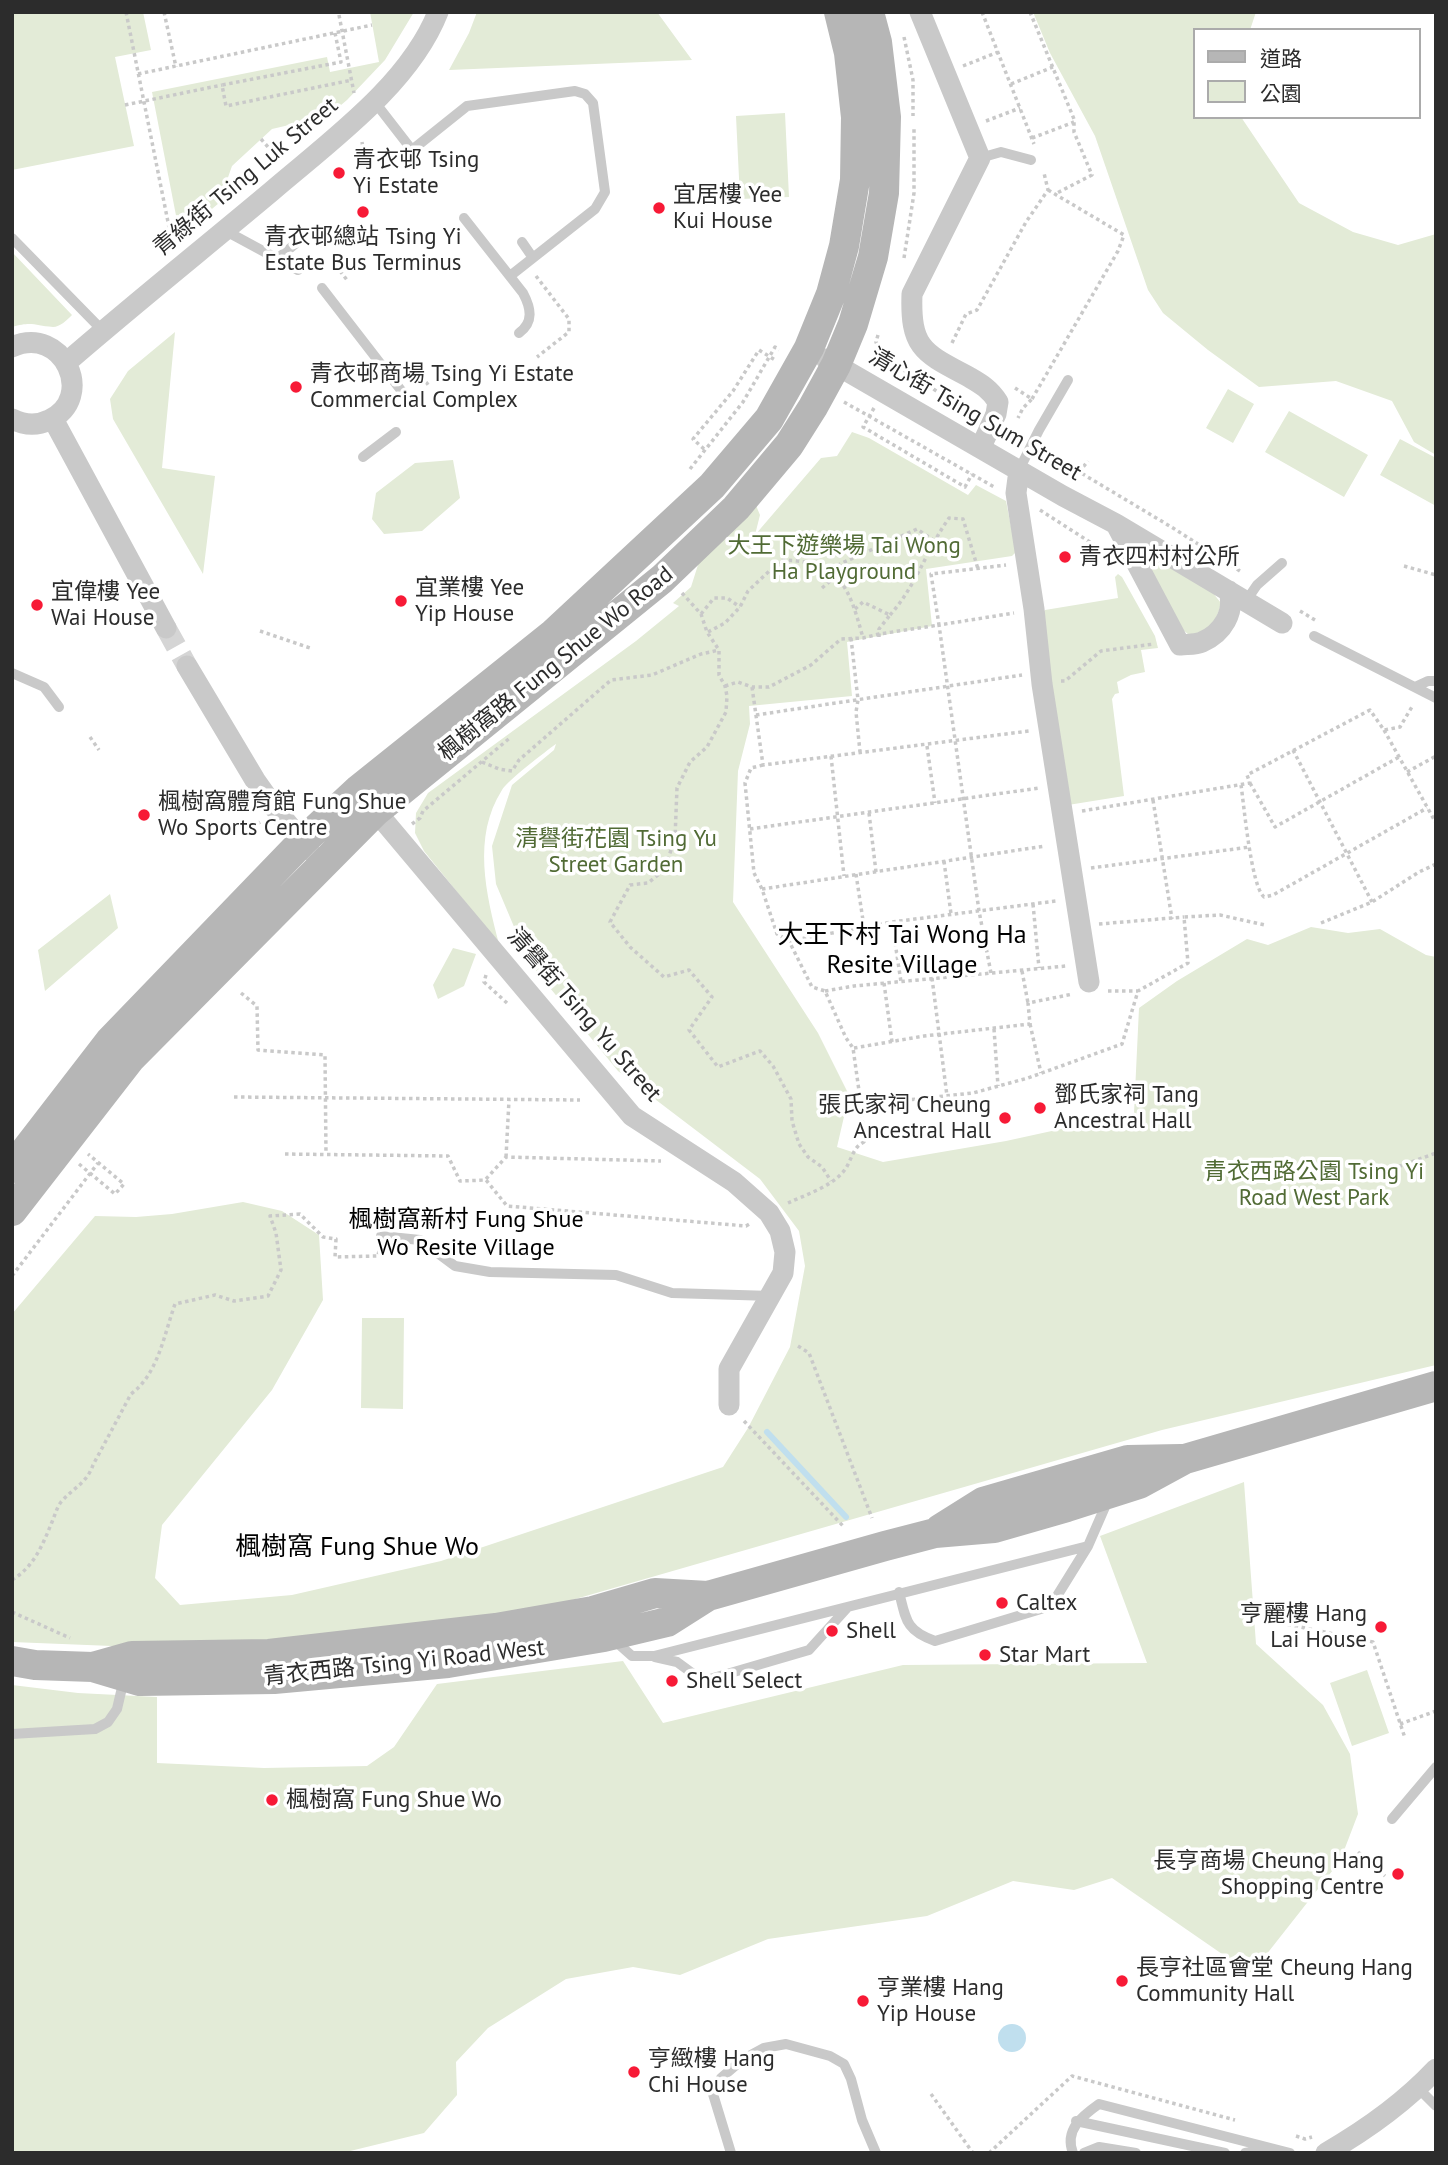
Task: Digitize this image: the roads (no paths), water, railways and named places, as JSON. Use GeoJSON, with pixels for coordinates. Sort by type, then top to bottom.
{"type":"FeatureCollection","features":[{"type":"Feature","properties":{"kind":"main road","name":"楓樹窩路 Fung Shue Wo Road"},"geometry":{"type":"LineString","coordinates":[[12,1211],[130,1059],[322,866],[367,800],[553,634],[712,486],[769,419],[810,348],[831,294],[841,258],[855,180],[856,117],[849,53],[839,12]]}},
{"type":"Feature","properties":{"kind":"main road","name":"楓樹窩路 Fung Shue Wo Road"},"geometry":{"type":"LineString","coordinates":[[12,1168],[110,1041],[302,842],[367,800],[662,579],[736,508],[789,445],[836,365],[853,324],[873,257],[884,192],[886,117],[877,42],[869,12]]}},
{"type":"Feature","properties":{"kind":"main road","name":"青衣西路 Tsing Yi Road West"},"geometry":{"type":"LineString","coordinates":[[12,1661],[36,1665],[93,1667],[140,1681],[274,1679],[448,1663],[610,1636],[667,1622],[708,1596],[935,1532],[994,1528],[1139,1484],[1185,1459],[1436,1385]]}},
{"type":"Feature","properties":{"kind":"main road","name":"青衣西路 Tsing Yi Road West"},"geometry":{"type":"LineString","coordinates":[[935,1532],[983,1502],[1088,1471],[1128,1460],[1185,1459]]}},
{"type":"Feature","properties":{"kind":"main road","name":"青衣西路 Tsing Yi Road West"},"geometry":{"type":"LineString","coordinates":[[93,1667],[132,1656],[270,1654],[496,1628],[593,1611],[655,1594],[708,1596]]}},
{"type":"Feature","properties":{"kind":"street","name":"青綠街 Tsing Luk Street"},"geometry":{"type":"LineString","coordinates":[[67,362],[358,117],[365,103],[402,71],[438,12]]}},
{"type":"Feature","properties":{"kind":"street"},"geometry":{"type":"LineString","coordinates":[[920,12],[980,158],[912,294],[911,319],[916,339],[928,353],[987,387],[998,402],[992,425],[981,447]]}},
{"type":"Feature","properties":{"kind":"street"},"geometry":{"type":"LineString","coordinates":[[12,347],[26,342],[49,346],[67,362],[72,387],[63,410],[53,419],[31,424],[12,419]]}},
{"type":"Feature","properties":{"kind":"street","name":"清心街 Tsing Sum Street"},"geometry":{"type":"LineString","coordinates":[[810,348],[1018,470],[1288,616]]}},
{"type":"Feature","properties":{"kind":"street"},"geometry":{"type":"LineString","coordinates":[[53,419],[166,628]]}},
{"type":"Feature","properties":{"kind":"street"},"geometry":{"type":"LineString","coordinates":[[1018,470],[1008,492],[1027,562],[1049,728],[1089,979]]}},
{"type":"Feature","properties":{"kind":"street"},"geometry":{"type":"LineString","coordinates":[[1116,524],[1180,645],[1199,643],[1220,629],[1244,592]]}},
{"type":"Feature","properties":{"kind":"street"},"geometry":{"type":"LineString","coordinates":[[187,666],[255,780],[276,811],[322,866]]}},
{"type":"Feature","properties":{"kind":"street","name":"清譽街 Tsing Yu Street"},"geometry":{"type":"LineString","coordinates":[[367,800],[632,1116],[734,1182],[769,1213],[780,1231],[785,1252],[783,1273],[729,1369],[729,1405]]}},
{"type":"Feature","properties":{"kind":"street"},"geometry":{"type":"LineString","coordinates":[[1322,2148],[1379,2119],[1436,2068]]}},
{"type":"Feature","properties":{"kind":"lane"},"geometry":{"type":"LineString","coordinates":[[365,103],[412,150],[467,106],[575,91],[585,94],[593,103],[605,192],[595,209],[510,276]]}},
{"type":"Feature","properties":{"kind":"lane"},"geometry":{"type":"LineString","coordinates":[[980,158],[1002,152],[1031,160]]}},
{"type":"Feature","properties":{"kind":"lane"},"geometry":{"type":"LineString","coordinates":[[464,218],[530,304],[530,318],[519,333]]}},
{"type":"Feature","properties":{"kind":"lane"},"geometry":{"type":"LineString","coordinates":[[225,230],[298,270]]}},
{"type":"Feature","properties":{"kind":"lane"},"geometry":{"type":"LineString","coordinates":[[12,238],[103,331]]}},
{"type":"Feature","properties":{"kind":"lane"},"geometry":{"type":"LineString","coordinates":[[277,258],[300,240]]}},
{"type":"Feature","properties":{"kind":"lane"},"geometry":{"type":"LineString","coordinates":[[522,243],[534,258]]}},
{"type":"Feature","properties":{"kind":"lane"},"geometry":{"type":"LineString","coordinates":[[322,288],[407,398]]}},
{"type":"Feature","properties":{"kind":"lane"},"geometry":{"type":"LineString","coordinates":[[1018,470],[1038,429],[1068,380]]}},
{"type":"Feature","properties":{"kind":"lane"},"geometry":{"type":"LineString","coordinates":[[363,457],[396,432]]}},
{"type":"Feature","properties":{"kind":"lane"},"geometry":{"type":"LineString","coordinates":[[1244,592],[1282,563]]}},
{"type":"Feature","properties":{"kind":"lane"},"geometry":{"type":"LineString","coordinates":[[1314,636],[1436,698]]}},
{"type":"Feature","properties":{"kind":"lane"},"geometry":{"type":"LineString","coordinates":[[12,673],[44,687],[59,707]]}},
{"type":"Feature","properties":{"kind":"lane"},"geometry":{"type":"LineString","coordinates":[[1418,688],[1428,681],[1436,681]]}},
{"type":"Feature","properties":{"kind":"lane"},"geometry":{"type":"LineString","coordinates":[[381,1236],[420,1240],[455,1266],[479,1270],[616,1275],[672,1293],[772,1296]]}},
{"type":"Feature","properties":{"kind":"lane"},"geometry":{"type":"LineString","coordinates":[[899,1592],[907,1623],[919,1636],[935,1641],[1041,1609],[1057,1596],[1088,1546],[1110,1494]]}},
{"type":"Feature","properties":{"kind":"lane"},"geometry":{"type":"LineString","coordinates":[[610,1636],[632,1656],[654,1656],[1088,1546]]}},
{"type":"Feature","properties":{"kind":"lane"},"geometry":{"type":"LineString","coordinates":[[654,1656],[677,1662],[703,1681],[809,1650],[847,1608]]}},
{"type":"Feature","properties":{"kind":"lane"},"geometry":{"type":"LineString","coordinates":[[12,1734],[95,1729],[108,1722],[117,1709],[124,1676]]}},
{"type":"Feature","properties":{"kind":"lane"},"geometry":{"type":"LineString","coordinates":[[1392,1819],[1436,1768]]}},
{"type":"Feature","properties":{"kind":"lane"},"geometry":{"type":"LineString","coordinates":[[732,2153],[713,2094],[721,2078],[742,2060],[764,2048],[786,2044],[830,2056],[844,2064],[876,2153]]}},
{"type":"Feature","properties":{"kind":"lane"},"geometry":{"type":"LineString","coordinates":[[1417,2087],[1436,2106]]}},
{"type":"Feature","properties":{"kind":"lane"},"geometry":{"type":"LineString","coordinates":[[1073,2153],[1070,2144],[1076,2121],[1099,2104],[1290,2153]]}},
{"type":"Feature","properties":{"kind":"lane"},"geometry":{"type":"LineString","coordinates":[[1076,2121],[1225,2153]]}},
{"type":"Feature","properties":{"kind":"lane"},"geometry":{"type":"LineString","coordinates":[[1084,2153],[1099,2147],[1136,2153]]}},
{"type":"Feature","properties":{"kind":"lane"},"geometry":{"type":"LineString","coordinates":[[1245,2153],[1273,2148]]}},
{"type":"Feature","properties":{"kind":"water"},"geometry":{"type":"Polygon","coordinates":[[[1012,2024],[1022,2028],[1026,2038],[1022,2048],[1012,2052],[1002,2048],[998,2038],[1002,2028],[1012,2024]]]}},
{"type":"Feature","properties":{"kind":"waterway"},"geometry":{"type":"LineString","coordinates":[[767,1432],[846,1517]]}},
{"type":"Feature","properties":{"kind":"tunnel"},"geometry":{"type":"LineString","coordinates":[[166,628],[187,666]]}},
{"type":"Feature","properties":{"kind":"place","name":"青衣邨 Tsing Yi Estate"},"geometry":{"type":"Point","coordinates":[339,173]}},
{"type":"Feature","properties":{"kind":"place","name":"宜居樓 Yee Kui House"},"geometry":{"type":"Point","coordinates":[659,208]}},
{"type":"Feature","properties":{"kind":"place","name":"青衣邨總站 Tsing Yi Estate Bus Terminus"},"geometry":{"type":"Point","coordinates":[363,212]}},
{"type":"Feature","properties":{"kind":"place","name":"青衣邨商場 Tsing Yi Estate Commercial Complex"},"geometry":{"type":"Point","coordinates":[296,387]}},
{"type":"Feature","properties":{"kind":"place","name":"青衣四村村公所"},"geometry":{"type":"Point","coordinates":[1065,557]}},
{"type":"Feature","properties":{"kind":"place","name":"宜業樓 Yee Yip House"},"geometry":{"type":"Point","coordinates":[401,601]}},
{"type":"Feature","properties":{"kind":"place","name":"宜偉樓 Yee Wai House"},"geometry":{"type":"Point","coordinates":[37,605]}},
{"type":"Feature","properties":{"kind":"place","name":"楓樹窩體育館 Fung Shue Wo Sports Centre"},"geometry":{"type":"Point","coordinates":[144,815]}},
{"type":"Feature","properties":{"kind":"place","name":"鄧氏家祠 Tang Ancestral Hall"},"geometry":{"type":"Point","coordinates":[1040,1108]}},
{"type":"Feature","properties":{"kind":"place","name":"張氏家祠 Cheung Ancestral Hall"},"geometry":{"type":"Point","coordinates":[1005,1118]}},
{"type":"Feature","properties":{"kind":"place","name":"Caltex"},"geometry":{"type":"Point","coordinates":[1002,1603]}},
{"type":"Feature","properties":{"kind":"place","name":"亨麗樓 Hang Lai House"},"geometry":{"type":"Point","coordinates":[1381,1627]}},
{"type":"Feature","properties":{"kind":"place","name":"Shell"},"geometry":{"type":"Point","coordinates":[832,1631]}},
{"type":"Feature","properties":{"kind":"place","name":"Star Mart"},"geometry":{"type":"Point","coordinates":[985,1655]}},
{"type":"Feature","properties":{"kind":"place","name":"Shell Select"},"geometry":{"type":"Point","coordinates":[672,1681]}},
{"type":"Feature","properties":{"kind":"place","name":"楓樹窩 Fung Shue Wo"},"geometry":{"type":"Point","coordinates":[272,1800]}},
{"type":"Feature","properties":{"kind":"place","name":"長亨商場 Cheung Hang Shopping Centre"},"geometry":{"type":"Point","coordinates":[1398,1874]}},
{"type":"Feature","properties":{"kind":"place","name":"長亨社區會堂 Cheung Hang Community Hall"},"geometry":{"type":"Point","coordinates":[1122,1981]}},
{"type":"Feature","properties":{"kind":"place","name":"亨業樓 Hang Yip House"},"geometry":{"type":"Point","coordinates":[863,2001]}},
{"type":"Feature","properties":{"kind":"place","name":"亨緻樓 Hang Chi House"},"geometry":{"type":"Point","coordinates":[634,2072]}},
{"type":"Feature","properties":{"kind":"district","name":"大王下村 Tai Wong Ha Resite Village"},"geometry":{"type":"Point","coordinates":[902,951]}},
{"type":"Feature","properties":{"kind":"district","name":"楓樹窩新村 Fung Shue Wo Resite Village"},"geometry":{"type":"Point","coordinates":[466,1234]}},
{"type":"Feature","properties":{"kind":"district","name":"楓樹窩 Fung Shue Wo"},"geometry":{"type":"Point","coordinates":[357,1548]}},
{"type":"Feature","properties":{"kind":"park label","name":"大王下遊樂場 Tai Wong Ha Playground"},"geometry":{"type":"Point","coordinates":[844,559]}},
{"type":"Feature","properties":{"kind":"park label","name":"清譽街花園 Tsing Yu Street Garden"},"geometry":{"type":"Point","coordinates":[616,852]}},
{"type":"Feature","properties":{"kind":"park label","name":"青衣西路公園 Tsing Yi Road West Park"},"geometry":{"type":"Point","coordinates":[1314,1185]}}]}
